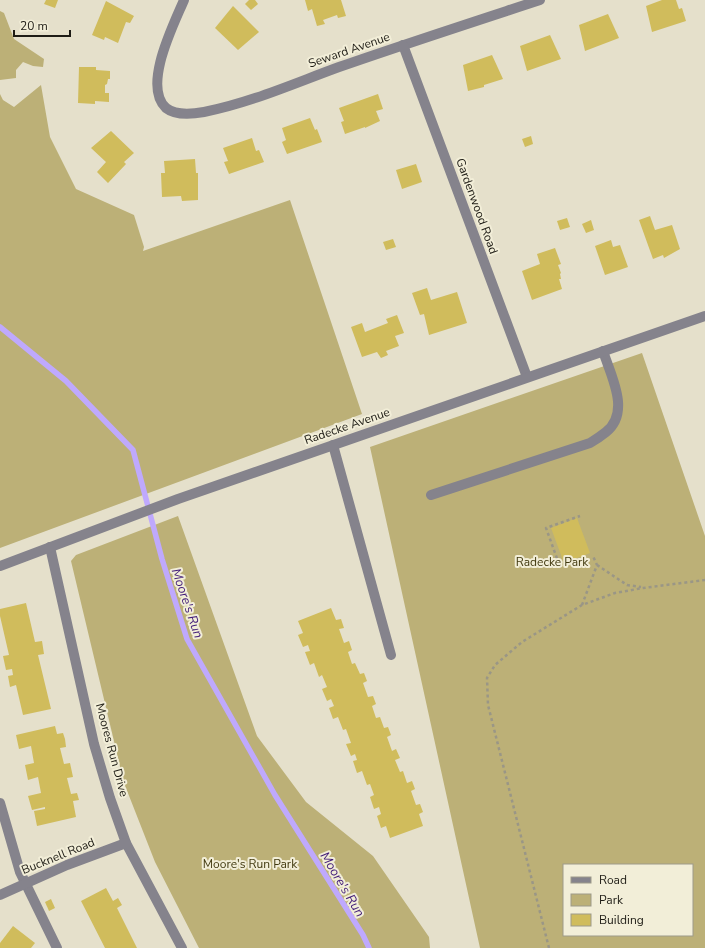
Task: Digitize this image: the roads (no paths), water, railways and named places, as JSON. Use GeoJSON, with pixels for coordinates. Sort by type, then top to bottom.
{"type":"FeatureCollection","features":[{"type":"Feature","properties":{"kind":"street","name":"Seward Avenue"},"geometry":{"type":"LineString","coordinates":[[184,0],[159,64],[157,77],[161,100],[167,108],[176,113],[191,114],[205,112],[247,100],[403,45],[540,0]]}},
{"type":"Feature","properties":{"kind":"street","name":"Gardenwood Road"},"geometry":{"type":"LineString","coordinates":[[403,45],[527,377]]}},
{"type":"Feature","properties":{"kind":"street","name":"Radecke Avenue"},"geometry":{"type":"LineString","coordinates":[[0,566],[105,525],[178,499],[705,316]]}},
{"type":"Feature","properties":{"kind":"street"},"geometry":{"type":"LineString","coordinates":[[431,495],[590,443],[607,432],[618,414],[617,393],[603,351]]}},
{"type":"Feature","properties":{"kind":"street"},"geometry":{"type":"LineString","coordinates":[[333,445],[391,655]]}},
{"type":"Feature","properties":{"kind":"street","name":"Moores Run Drive"},"geometry":{"type":"LineString","coordinates":[[50,547],[94,744],[126,843],[182,948]]}},
{"type":"Feature","properties":{"kind":"street"},"geometry":{"type":"LineString","coordinates":[[0,803],[25,884],[57,948]]}},
{"type":"Feature","properties":{"kind":"street","name":"Bucknell Road"},"geometry":{"type":"LineString","coordinates":[[0,895],[126,843]]}},
{"type":"Feature","properties":{"kind":"waterway","name":"Moore's Run"},"geometry":{"type":"LineString","coordinates":[[0,327],[66,381],[133,450],[162,559],[187,639],[275,795],[363,935],[369,948]]}},
{"type":"Feature","properties":{"kind":"park label","name":"Radecke Park"},"geometry":{"type":"Point","coordinates":[552,562]}},
{"type":"Feature","properties":{"kind":"park label","name":"Moore's Run Park"},"geometry":{"type":"Point","coordinates":[250,864]}}]}
